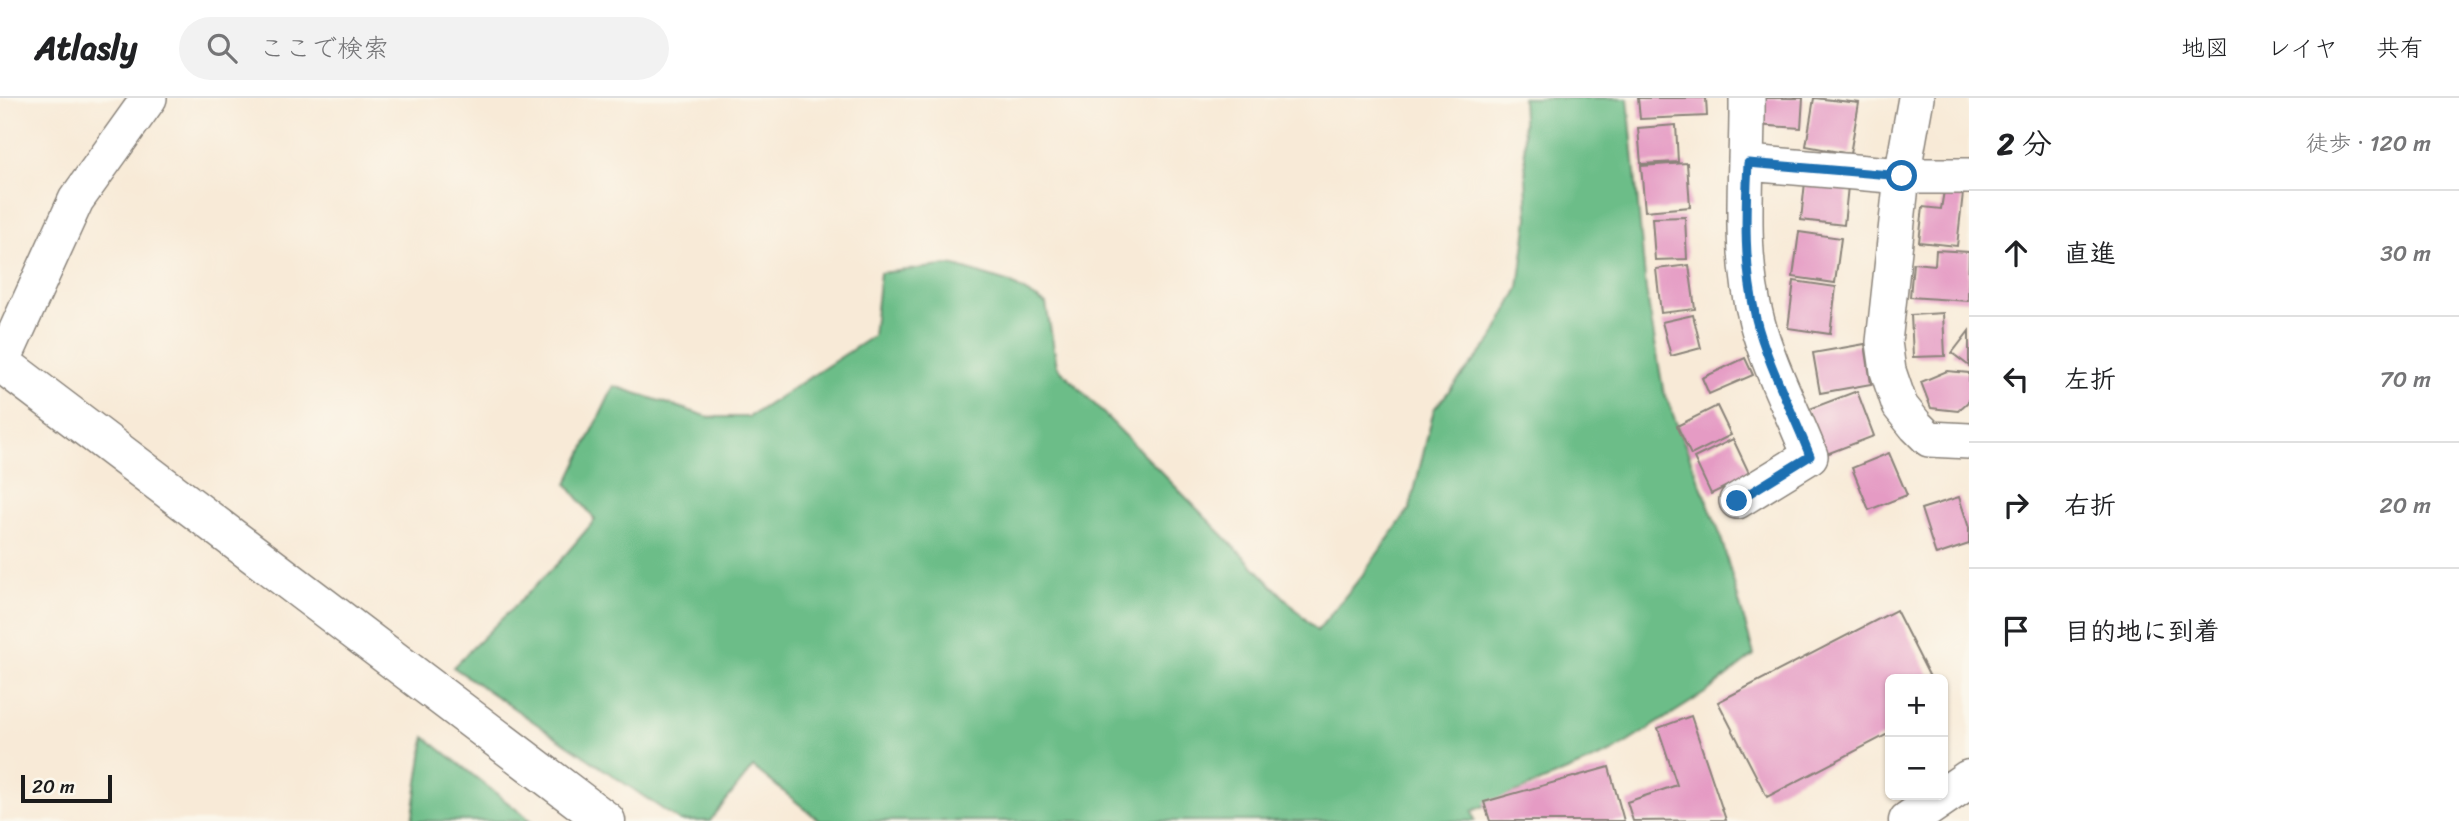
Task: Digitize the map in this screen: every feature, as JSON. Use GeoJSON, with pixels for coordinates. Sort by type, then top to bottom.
{"type":"FeatureCollection","features":[{"type":"Feature","properties":{"kind":"street"},"geometry":{"type":"LineString","coordinates":[[149,98],[76,200],[1,365],[607,821]]}},
{"type":"Feature","properties":{"kind":"street"},"geometry":{"type":"LineString","coordinates":[[1737,501],[1810,456],[1757,323],[1748,276],[1744,231],[1748,163],[1747,98]]}},
{"type":"Feature","properties":{"kind":"street"},"geometry":{"type":"LineString","coordinates":[[1916,98],[1902,176],[1884,342],[1888,371],[1900,406],[1929,439],[1969,441]]}},
{"type":"Feature","properties":{"kind":"street"},"geometry":{"type":"LineString","coordinates":[[1748,163],[1902,176],[1969,176]]}},
{"type":"Feature","properties":{"kind":"street"},"geometry":{"type":"LineString","coordinates":[[1908,821],[1969,779]]}},
{"type":"Feature","properties":{"kind":"green space"},"geometry":{"type":"Polygon","coordinates":[[[1522,98],[1628,98],[1646,290],[1663,389],[1720,534],[1754,655],[1708,691],[1612,752],[1472,811],[1475,821],[820,821],[753,767],[710,821],[680,821],[453,667],[560,561],[595,520],[567,484],[614,386],[709,417],[749,417],[873,336],[880,273],[952,265],[1010,283],[1046,304],[1057,366],[1317,631],[1361,577],[1410,508],[1434,409],[1492,340],[1519,288],[1528,218],[1522,98]]]}},
{"type":"Feature","properties":{"kind":"green space"},"geometry":{"type":"Polygon","coordinates":[[[425,737],[531,821],[412,821],[425,737]]]}},
{"type":"Feature","properties":{"kind":"building"},"geometry":{"type":"Polygon","coordinates":[[[1638,98],[1706,98],[1707,116],[1640,119],[1638,98]]]}},
{"type":"Feature","properties":{"kind":"building"},"geometry":{"type":"Polygon","coordinates":[[[1758,98],[1803,98],[1801,128],[1756,125],[1758,98]]]}},
{"type":"Feature","properties":{"kind":"building"},"geometry":{"type":"Polygon","coordinates":[[[1814,98],[1859,103],[1850,154],[1806,146],[1814,98]]]}},
{"type":"Feature","properties":{"kind":"building"},"geometry":{"type":"Polygon","coordinates":[[[1676,125],[1678,162],[1641,164],[1638,128],[1676,125]]]}},
{"type":"Feature","properties":{"kind":"building"},"geometry":{"type":"Polygon","coordinates":[[[1687,163],[1690,207],[1645,211],[1641,166],[1687,163]]]}},
{"type":"Feature","properties":{"kind":"building"},"geometry":{"type":"Polygon","coordinates":[[[1805,182],[1848,186],[1844,225],[1801,220],[1805,182]]]}},
{"type":"Feature","properties":{"kind":"building"},"geometry":{"type":"Polygon","coordinates":[[[1944,191],[1963,193],[1957,246],[1919,242],[1923,207],[1941,209],[1944,191]]]}},
{"type":"Feature","properties":{"kind":"building"},"geometry":{"type":"Polygon","coordinates":[[[1685,217],[1687,259],[1655,260],[1652,218],[1685,217]]]}},
{"type":"Feature","properties":{"kind":"building"},"geometry":{"type":"Polygon","coordinates":[[[1799,232],[1841,238],[1835,283],[1793,277],[1799,232]]]}},
{"type":"Feature","properties":{"kind":"building"},"geometry":{"type":"Polygon","coordinates":[[[1936,250],[1969,252],[1968,301],[1910,297],[1913,263],[1935,265],[1936,250]]]}},
{"type":"Feature","properties":{"kind":"building"},"geometry":{"type":"Polygon","coordinates":[[[1689,265],[1695,309],[1661,313],[1656,269],[1689,265]]]}},
{"type":"Feature","properties":{"kind":"building"},"geometry":{"type":"Polygon","coordinates":[[[1794,281],[1836,287],[1830,334],[1788,328],[1794,281]]]}},
{"type":"Feature","properties":{"kind":"building"},"geometry":{"type":"Polygon","coordinates":[[[1943,313],[1945,356],[1913,357],[1911,315],[1943,313]]]}},
{"type":"Feature","properties":{"kind":"building"},"geometry":{"type":"Polygon","coordinates":[[[1693,315],[1701,348],[1671,356],[1662,322],[1693,315]]]}},
{"type":"Feature","properties":{"kind":"building"},"geometry":{"type":"Polygon","coordinates":[[[1969,331],[1969,366],[1952,353],[1969,331]]]}},
{"type":"Feature","properties":{"kind":"building"},"geometry":{"type":"Polygon","coordinates":[[[1865,344],[1871,384],[1820,393],[1813,353],[1865,344]]]}},
{"type":"Feature","properties":{"kind":"building"},"geometry":{"type":"Polygon","coordinates":[[[1745,358],[1753,375],[1709,394],[1702,378],[1745,358]]]}},
{"type":"Feature","properties":{"kind":"building"},"geometry":{"type":"Polygon","coordinates":[[[1947,371],[1969,373],[1969,401],[1958,411],[1931,408],[1921,382],[1947,371]]]}},
{"type":"Feature","properties":{"kind":"building"},"geometry":{"type":"Polygon","coordinates":[[[1857,391],[1874,436],[1824,455],[1807,410],[1857,391]]]}},
{"type":"Feature","properties":{"kind":"building"},"geometry":{"type":"Polygon","coordinates":[[[1717,406],[1731,435],[1691,455],[1677,426],[1717,406]]]}},
{"type":"Feature","properties":{"kind":"building"},"geometry":{"type":"Polygon","coordinates":[[[1733,439],[1750,475],[1711,494],[1694,458],[1733,439]]]}},
{"type":"Feature","properties":{"kind":"building"},"geometry":{"type":"Polygon","coordinates":[[[1889,453],[1907,495],[1869,510],[1852,468],[1889,453]]]}},
{"type":"Feature","properties":{"kind":"building"},"geometry":{"type":"Polygon","coordinates":[[[1959,497],[1969,528],[1969,544],[1936,555],[1921,509],[1959,497]]]}},
{"type":"Feature","properties":{"kind":"building"},"geometry":{"type":"Polygon","coordinates":[[[1896,610],[1928,674],[1885,674],[1885,736],[1767,797],[1718,702],[1896,610]]]}},
{"type":"Feature","properties":{"kind":"building"},"geometry":{"type":"Polygon","coordinates":[[[1691,716],[1726,820],[1633,821],[1627,802],[1677,785],[1658,728],[1691,716]]]}},
{"type":"Feature","properties":{"kind":"building"},"geometry":{"type":"Polygon","coordinates":[[[1609,767],[1624,821],[1490,821],[1484,802],[1609,767]]]}},
{"type":"Feature","properties":{"kind":"route"},"geometry":{"type":"LineString","coordinates":[[1737,501],[1810,456],[1757,323],[1748,276],[1744,231],[1748,163],[1902,176]]}}]}
